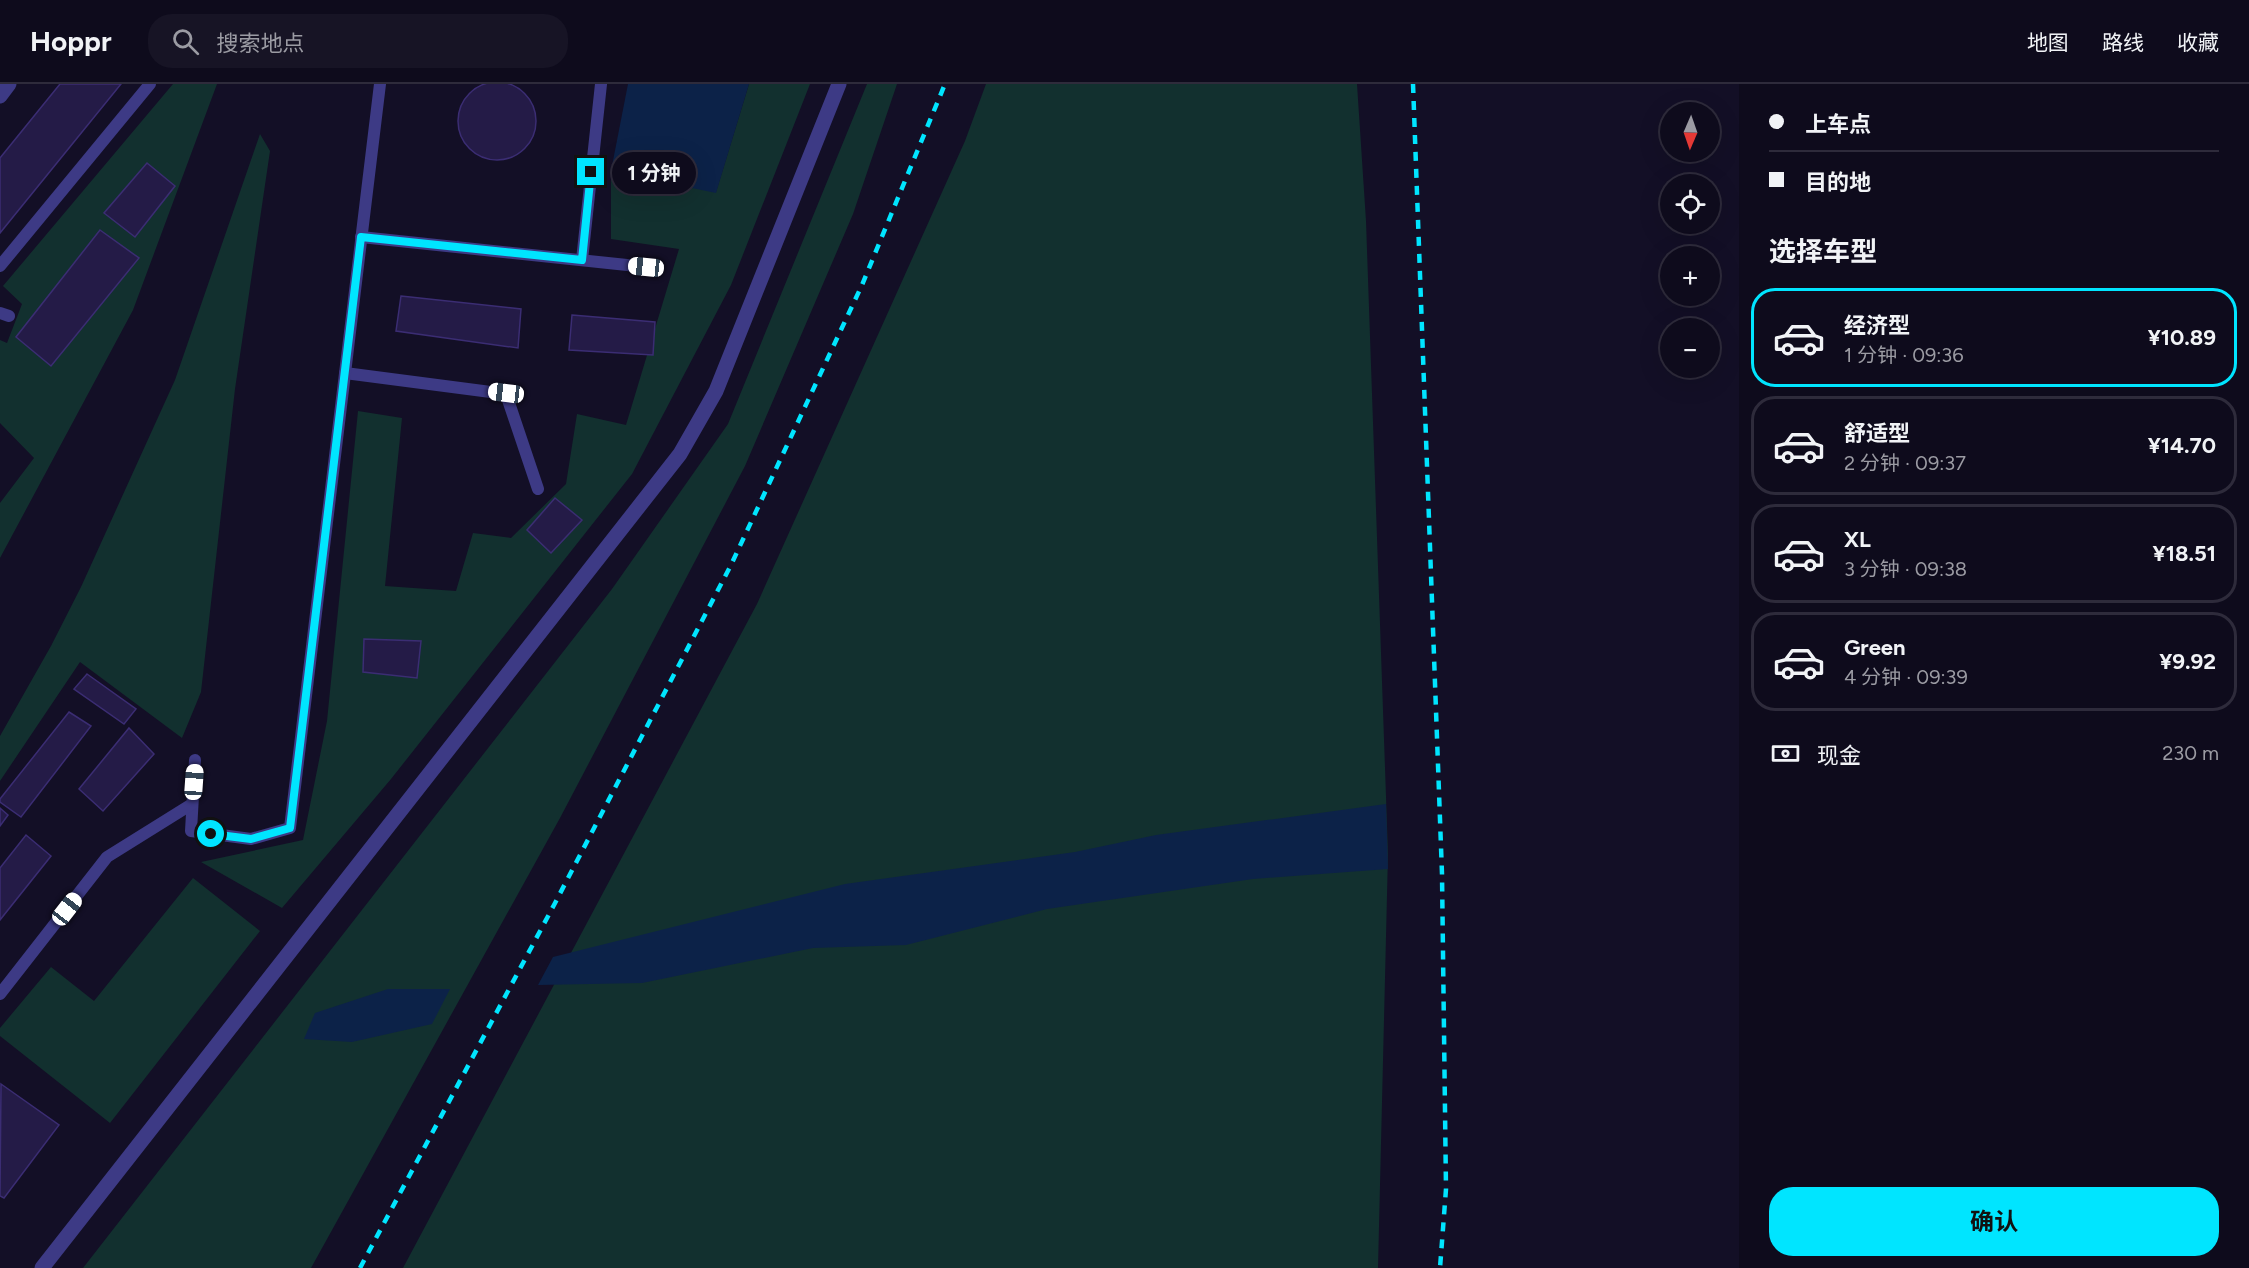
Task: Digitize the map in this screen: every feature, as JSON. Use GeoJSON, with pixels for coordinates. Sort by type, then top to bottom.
{"type":"FeatureCollection","features":[{"type":"Feature","properties":{"kind":"street"},"geometry":{"type":"LineString","coordinates":[[0,96],[9,84]]}},
{"type":"Feature","properties":{"kind":"street"},"geometry":{"type":"LineString","coordinates":[[42,1268],[680,454],[716,391],[839,84]]}},
{"type":"Feature","properties":{"kind":"lane"},"geometry":{"type":"LineString","coordinates":[[0,266],[150,84]]}},
{"type":"Feature","properties":{"kind":"lane"},"geometry":{"type":"LineString","coordinates":[[195,760],[191,831],[251,839],[290,828],[380,84]]}},
{"type":"Feature","properties":{"kind":"lane"},"geometry":{"type":"LineString","coordinates":[[582,260],[601,84]]}},
{"type":"Feature","properties":{"kind":"lane"},"geometry":{"type":"LineString","coordinates":[[361,237],[646,267]]}},
{"type":"Feature","properties":{"kind":"lane"},"geometry":{"type":"LineString","coordinates":[[345,374],[506,393],[538,489]]}},
{"type":"Feature","properties":{"kind":"lane"},"geometry":{"type":"LineString","coordinates":[[0,994],[107,857],[192,804]]}},
{"type":"Feature","properties":{"kind":"green space"},"geometry":{"type":"Polygon","coordinates":[[[173,84],[217,84],[133,310],[0,558],[0,503],[34,458],[0,423],[0,340],[7,343],[22,304],[3,286],[173,84]]]}},
{"type":"Feature","properties":{"kind":"green space"},"geometry":{"type":"Polygon","coordinates":[[[749,84],[810,84],[731,285],[632,474],[391,779],[282,908],[201,862],[303,840],[327,721],[358,411],[402,418],[385,586],[456,591],[473,533],[511,538],[566,484],[577,414],[626,425],[679,249],[611,239],[611,171],[716,192],[749,84]]]}},
{"type":"Feature","properties":{"kind":"green space"},"geometry":{"type":"Polygon","coordinates":[[[867,84],[897,84],[853,214],[745,466],[560,818],[311,1268],[83,1268],[612,589],[728,424],[867,84]]]}},
{"type":"Feature","properties":{"kind":"green space"},"geometry":{"type":"Polygon","coordinates":[[[986,84],[1357,84],[1366,221],[1388,854],[1378,1268],[403,1268],[757,604],[965,141],[986,84]]]}},
{"type":"Feature","properties":{"kind":"green space"},"geometry":{"type":"Polygon","coordinates":[[[260,134],[270,151],[235,389],[201,692],[182,738],[80,662],[0,781],[0,736],[51,646],[81,587],[175,380],[260,134]]]}},
{"type":"Feature","properties":{"kind":"green space"},"geometry":{"type":"Polygon","coordinates":[[[193,878],[260,931],[110,1123],[0,1036],[0,1028],[51,967],[94,1001],[193,878]]]}},
{"type":"Feature","properties":{"kind":"water"},"geometry":{"type":"Polygon","coordinates":[[[628,84],[749,84],[716,193],[611,171],[628,84]]]}},
{"type":"Feature","properties":{"kind":"water"},"geometry":{"type":"Polygon","coordinates":[[[1386,804],[1388,869],[1253,879],[1047,909],[906,945],[813,948],[642,983],[538,985],[553,957],[845,884],[1075,852],[1156,835],[1386,804]]]}},
{"type":"Feature","properties":{"kind":"water"},"geometry":{"type":"Polygon","coordinates":[[[388,989],[450,989],[432,1024],[352,1042],[304,1039],[315,1013],[388,989]]]}},
{"type":"Feature","properties":{"kind":"building"},"geometry":{"type":"Polygon","coordinates":[[[497,82],[512,85],[525,93],[533,106],[536,121],[533,136],[525,149],[512,157],[497,160],[482,157],[469,149],[461,136],[458,121],[461,106],[469,93],[482,85],[497,82]]]}},
{"type":"Feature","properties":{"kind":"building"},"geometry":{"type":"Polygon","coordinates":[[[60,84],[121,84],[0,233],[0,158],[60,84]]]}},
{"type":"Feature","properties":{"kind":"building"},"geometry":{"type":"Polygon","coordinates":[[[147,163],[175,186],[135,237],[104,213],[147,163]]]}},
{"type":"Feature","properties":{"kind":"building"},"geometry":{"type":"Polygon","coordinates":[[[100,230],[139,258],[51,366],[16,337],[100,230]]]}},
{"type":"Feature","properties":{"kind":"building"},"geometry":{"type":"Polygon","coordinates":[[[401,296],[521,309],[518,348],[396,331],[401,296]]]}},
{"type":"Feature","properties":{"kind":"building"},"geometry":{"type":"Polygon","coordinates":[[[572,315],[655,322],[653,355],[569,350],[572,315]]]}},
{"type":"Feature","properties":{"kind":"building"},"geometry":{"type":"Polygon","coordinates":[[[555,498],[582,520],[551,553],[527,530],[555,498]]]}},
{"type":"Feature","properties":{"kind":"building"},"geometry":{"type":"Polygon","coordinates":[[[364,639],[421,641],[417,678],[363,672],[364,639]]]}},
{"type":"Feature","properties":{"kind":"building"},"geometry":{"type":"Polygon","coordinates":[[[87,674],[136,709],[124,724],[74,689],[87,674]]]}},
{"type":"Feature","properties":{"kind":"building"},"geometry":{"type":"Polygon","coordinates":[[[69,712],[91,726],[21,817],[0,802],[0,799],[69,712]]]}},
{"type":"Feature","properties":{"kind":"building"},"geometry":{"type":"Polygon","coordinates":[[[129,728],[154,754],[103,811],[79,789],[129,728]]]}},
{"type":"Feature","properties":{"kind":"building"},"geometry":{"type":"Polygon","coordinates":[[[0,808],[8,815],[0,826],[0,808]]]}},
{"type":"Feature","properties":{"kind":"building"},"geometry":{"type":"Polygon","coordinates":[[[26,835],[51,856],[0,920],[0,868],[26,835]]]}},
{"type":"Feature","properties":{"kind":"building"},"geometry":{"type":"Polygon","coordinates":[[[1,1084],[59,1125],[4,1198],[0,1196],[1,1084]]]}},
{"type":"Feature","properties":{"kind":"railway"},"geometry":{"type":"LineString","coordinates":[[360,1268],[554,905],[731,565],[862,285],[945,84]]}},
{"type":"Feature","properties":{"kind":"railway"},"geometry":{"type":"LineString","coordinates":[[1413,84],[1442,874],[1446,1189],[1440,1268]]}},
{"type":"Feature","properties":{"kind":"route"},"geometry":{"type":"LineString","coordinates":[[211,834],[251,839],[290,828],[361,237],[582,260],[591,172]]}}]}
